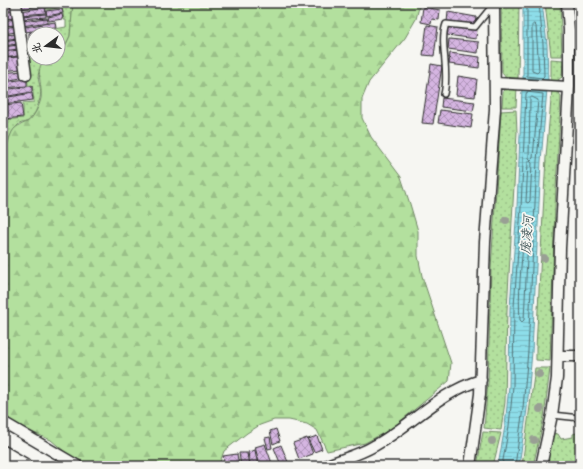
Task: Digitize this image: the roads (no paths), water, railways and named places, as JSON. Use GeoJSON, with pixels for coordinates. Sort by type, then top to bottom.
{"type":"FeatureCollection","features":[{"type":"Feature","properties":{"kind":"street"},"geometry":{"type":"LineString","coordinates":[[16,3],[26,75]]}},
{"type":"Feature","properties":{"kind":"street"},"geometry":{"type":"LineString","coordinates":[[470,466],[476,429],[481,380],[485,242],[496,83],[494,3]]}},
{"type":"Feature","properties":{"kind":"street"},"geometry":{"type":"LineString","coordinates":[[541,466],[556,391],[558,356],[560,248],[569,87],[569,30],[567,3]]}},
{"type":"Feature","properties":{"kind":"street"},"geometry":{"type":"LineString","coordinates":[[496,83],[569,87]]}},
{"type":"Feature","properties":{"kind":"street"},"geometry":{"type":"LineString","coordinates":[[558,356],[580,356]]}},
{"type":"Feature","properties":{"kind":"street"},"geometry":{"type":"LineString","coordinates":[[325,466],[374,446],[451,393],[468,384],[481,380]]}},
{"type":"Feature","properties":{"kind":"street"},"geometry":{"type":"LineString","coordinates":[[3,422],[78,466]]}},
{"type":"Feature","properties":{"kind":"street"},"geometry":{"type":"LineString","coordinates":[[3,453],[24,466]]}},
{"type":"Feature","properties":{"kind":"lane"},"geometry":{"type":"LineString","coordinates":[[444,94],[447,75],[444,36],[446,24],[476,27],[494,3]]}},
{"type":"Feature","properties":{"kind":"lane"},"geometry":{"type":"LineString","coordinates":[[552,415],[580,418]]}},
{"type":"Feature","properties":{"kind":"water"},"geometry":{"type":"Polygon","coordinates":[[[523,3],[542,3],[547,44],[548,82],[523,81],[523,3]]]}},
{"type":"Feature","properties":{"kind":"water","name":"庞凌河"},"geometry":{"type":"Polygon","coordinates":[[[522,88],[547,89],[541,161],[532,352],[527,409],[519,466],[498,466],[505,426],[509,386],[510,308],[517,207],[522,88]]]}}]}
